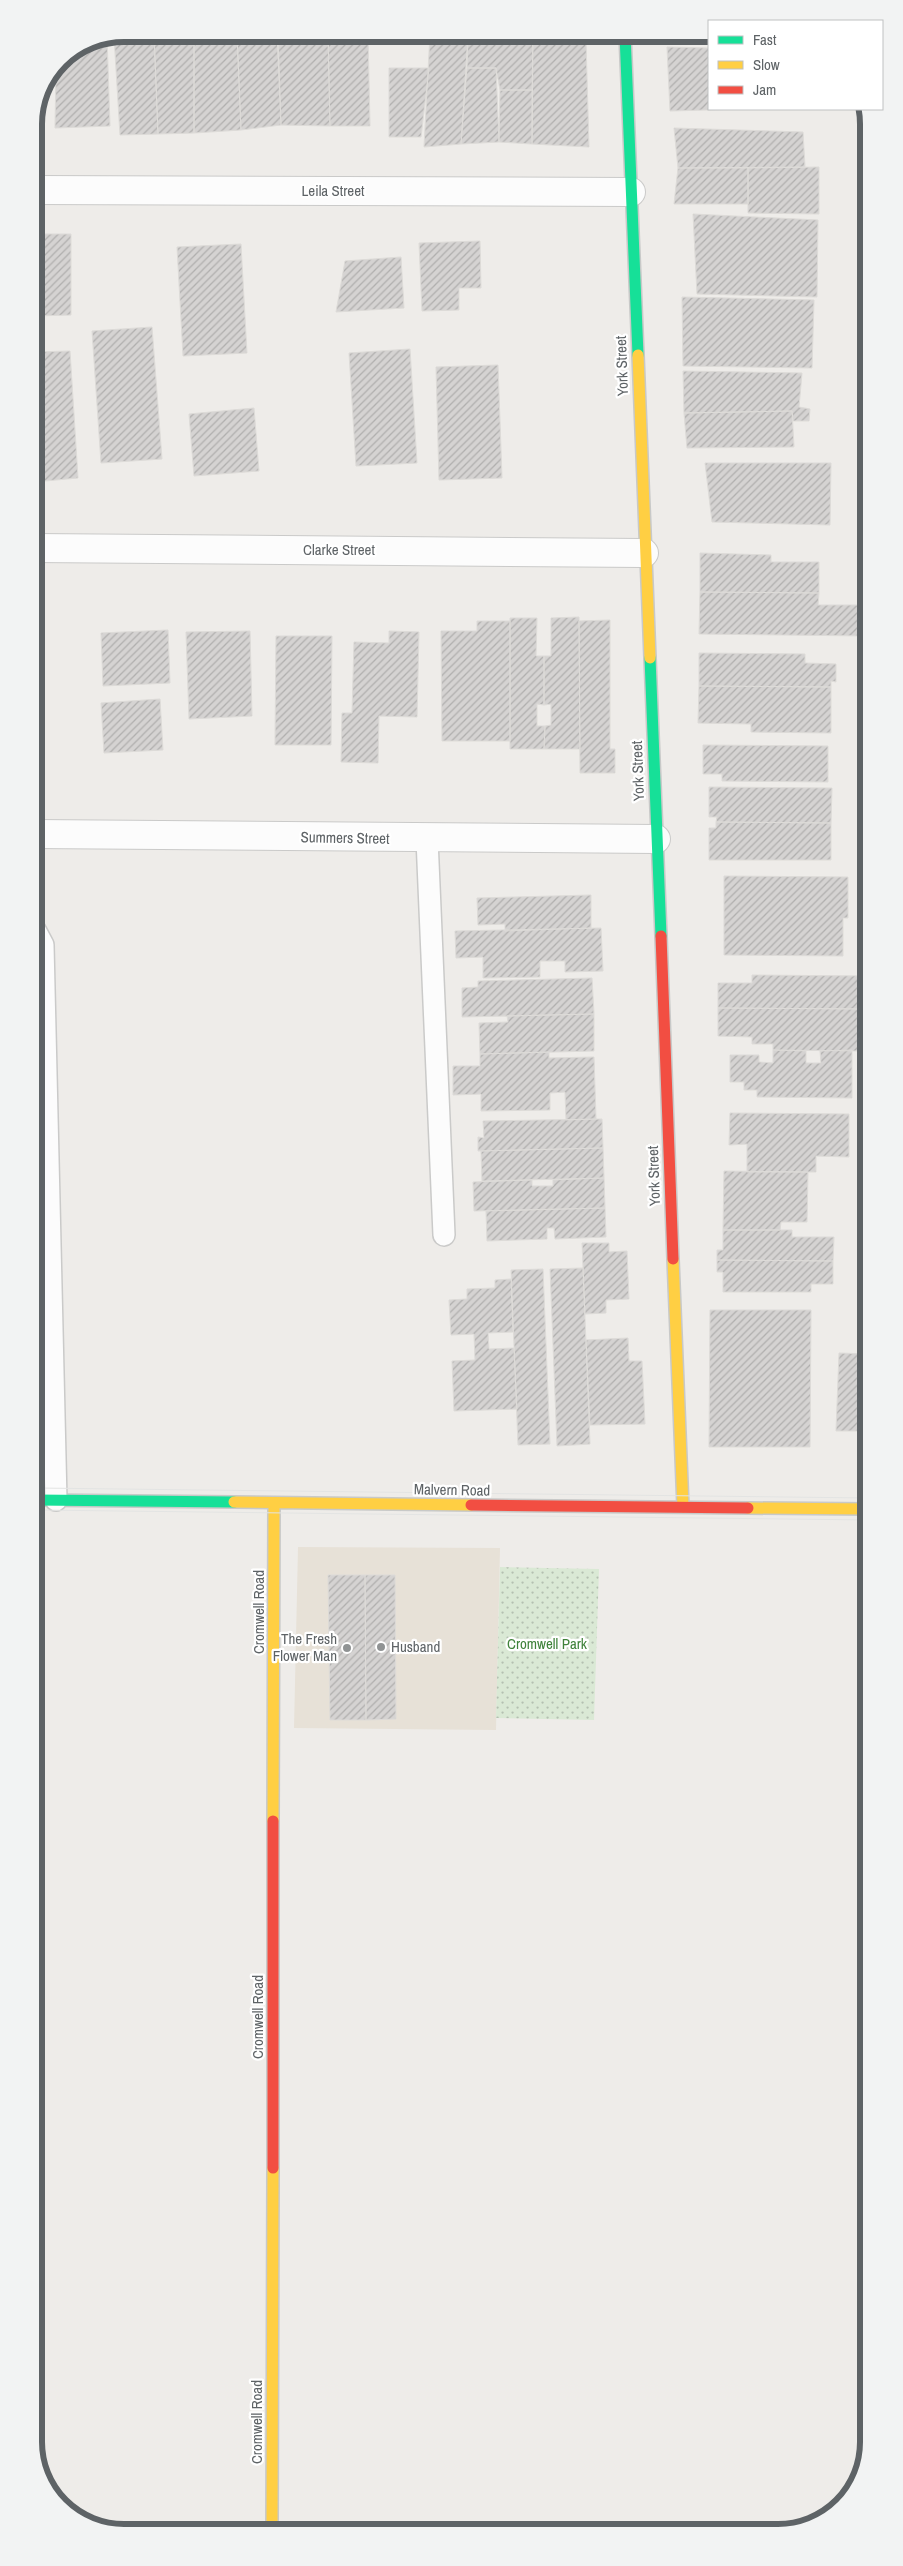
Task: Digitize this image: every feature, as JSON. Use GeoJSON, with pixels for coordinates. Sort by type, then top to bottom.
{"type":"FeatureCollection","features":[{"type":"Feature","properties":{"kind":"street","name":"York Street"},"geometry":{"type":"LineString","coordinates":[[625,43],[683,1507]]}},
{"type":"Feature","properties":{"kind":"street","name":"Leila Street"},"geometry":{"type":"LineString","coordinates":[[42,190],[631,192]]}},
{"type":"Feature","properties":{"kind":"street","name":"Clarke Street"},"geometry":{"type":"LineString","coordinates":[[42,548],[644,553]]}},
{"type":"Feature","properties":{"kind":"street","name":"Summers Street"},"geometry":{"type":"LineString","coordinates":[[42,834],[427,839],[656,839]]}},
{"type":"Feature","properties":{"kind":"street","name":"Malvern Road"},"geometry":{"type":"LineString","coordinates":[[46,1500],[861,1509]]}},
{"type":"Feature","properties":{"kind":"street","name":"Cromwell Road"},"geometry":{"type":"LineString","coordinates":[[272,2523],[274,1503]]}},
{"type":"Feature","properties":{"kind":"lane"},"geometry":{"type":"LineString","coordinates":[[427,839],[444,1235]]}},
{"type":"Feature","properties":{"kind":"lane"},"geometry":{"type":"LineString","coordinates":[[42,943],[46,1500]]}},
{"type":"Feature","properties":{"kind":"shaded area"},"geometry":{"type":"Polygon","coordinates":[[[298,1547],[500,1548],[496,1730],[294,1728],[298,1547]]]}},
{"type":"Feature","properties":{"kind":"green space","name":"Cromwell Park"},"geometry":{"type":"Polygon","coordinates":[[[500,1567],[599,1569],[594,1720],[496,1718],[500,1567]]]}},
{"type":"Feature","properties":{"kind":"building"},"geometry":{"type":"Polygon","coordinates":[[[154,42],[158,134],[120,135],[114,43],[154,42]]]}},
{"type":"Feature","properties":{"kind":"building"},"geometry":{"type":"Polygon","coordinates":[[[154,42],[194,42],[194,133],[158,134],[154,42]]]}},
{"type":"Feature","properties":{"kind":"building"},"geometry":{"type":"Polygon","coordinates":[[[194,42],[237,42],[241,130],[194,133],[194,42]]]}},
{"type":"Feature","properties":{"kind":"building"},"geometry":{"type":"Polygon","coordinates":[[[237,42],[277,42],[281,125],[241,130],[237,42]]]}},
{"type":"Feature","properties":{"kind":"building"},"geometry":{"type":"Polygon","coordinates":[[[278,42],[328,42],[330,126],[281,125],[278,42]]]}},
{"type":"Feature","properties":{"kind":"building"},"geometry":{"type":"Polygon","coordinates":[[[328,42],[368,42],[370,126],[330,126],[328,42]]]}},
{"type":"Feature","properties":{"kind":"building"},"geometry":{"type":"Polygon","coordinates":[[[430,42],[467,43],[461,144],[424,147],[430,42]]]}},
{"type":"Feature","properties":{"kind":"building"},"geometry":{"type":"Polygon","coordinates":[[[468,43],[533,43],[532,90],[500,90],[496,68],[467,68],[468,43]]]}},
{"type":"Feature","properties":{"kind":"building"},"geometry":{"type":"Polygon","coordinates":[[[533,43],[586,43],[589,147],[532,144],[533,43]]]}},
{"type":"Feature","properties":{"kind":"building"},"geometry":{"type":"Polygon","coordinates":[[[107,44],[110,126],[55,128],[56,79],[66,66],[79,56],[107,44]]]}},
{"type":"Feature","properties":{"kind":"building"},"geometry":{"type":"Polygon","coordinates":[[[667,47],[708,48],[708,110],[670,111],[667,47]]]}},
{"type":"Feature","properties":{"kind":"building"},"geometry":{"type":"Polygon","coordinates":[[[389,68],[429,68],[421,137],[389,137],[389,68]]]}},
{"type":"Feature","properties":{"kind":"building"},"geometry":{"type":"Polygon","coordinates":[[[467,68],[496,68],[499,142],[461,144],[467,68]]]}},
{"type":"Feature","properties":{"kind":"building"},"geometry":{"type":"Polygon","coordinates":[[[500,90],[532,90],[532,144],[499,142],[500,90]]]}},
{"type":"Feature","properties":{"kind":"building"},"geometry":{"type":"Polygon","coordinates":[[[674,128],[803,132],[805,167],[678,168],[674,128]]]}},
{"type":"Feature","properties":{"kind":"building"},"geometry":{"type":"Polygon","coordinates":[[[819,167],[819,214],[748,213],[748,168],[819,167]]]}},
{"type":"Feature","properties":{"kind":"building"},"geometry":{"type":"Polygon","coordinates":[[[678,168],[748,168],[748,204],[674,204],[678,168]]]}},
{"type":"Feature","properties":{"kind":"building"},"geometry":{"type":"Polygon","coordinates":[[[693,214],[818,220],[817,297],[697,294],[693,214]]]}},
{"type":"Feature","properties":{"kind":"building"},"geometry":{"type":"Polygon","coordinates":[[[42,234],[71,234],[71,315],[42,316],[42,234]]]}},
{"type":"Feature","properties":{"kind":"building"},"geometry":{"type":"Polygon","coordinates":[[[480,241],[481,288],[459,288],[459,310],[422,311],[419,243],[480,241]]]}},
{"type":"Feature","properties":{"kind":"building"},"geometry":{"type":"Polygon","coordinates":[[[241,244],[247,353],[183,356],[177,247],[241,244]]]}},
{"type":"Feature","properties":{"kind":"building"},"geometry":{"type":"Polygon","coordinates":[[[401,257],[404,308],[336,312],[345,261],[401,257]]]}},
{"type":"Feature","properties":{"kind":"building"},"geometry":{"type":"Polygon","coordinates":[[[682,297],[814,300],[812,368],[683,366],[682,297]]]}},
{"type":"Feature","properties":{"kind":"building"},"geometry":{"type":"Polygon","coordinates":[[[152,327],[162,459],[101,463],[92,331],[152,327]]]}},
{"type":"Feature","properties":{"kind":"building"},"geometry":{"type":"Polygon","coordinates":[[[410,349],[417,463],[356,466],[349,353],[410,349]]]}},
{"type":"Feature","properties":{"kind":"building"},"geometry":{"type":"Polygon","coordinates":[[[70,351],[78,478],[42,481],[42,352],[70,351]]]}},
{"type":"Feature","properties":{"kind":"building"},"geometry":{"type":"Polygon","coordinates":[[[498,365],[502,478],[439,480],[436,367],[498,365]]]}},
{"type":"Feature","properties":{"kind":"building"},"geometry":{"type":"Polygon","coordinates":[[[683,371],[802,373],[799,407],[810,409],[809,421],[793,421],[792,411],[684,413],[683,371]]]}},
{"type":"Feature","properties":{"kind":"building"},"geometry":{"type":"Polygon","coordinates":[[[254,408],[259,471],[194,476],[189,414],[254,408]]]}},
{"type":"Feature","properties":{"kind":"building"},"geometry":{"type":"Polygon","coordinates":[[[792,411],[794,447],[687,448],[684,413],[792,411]]]}},
{"type":"Feature","properties":{"kind":"building"},"geometry":{"type":"Polygon","coordinates":[[[705,463],[831,463],[830,525],[712,522],[705,463]]]}},
{"type":"Feature","properties":{"kind":"building"},"geometry":{"type":"Polygon","coordinates":[[[700,553],[771,555],[771,562],[819,562],[819,593],[700,592],[700,553]]]}},
{"type":"Feature","properties":{"kind":"building"},"geometry":{"type":"Polygon","coordinates":[[[700,592],[819,593],[818,605],[861,605],[861,636],[699,634],[700,592]]]}},
{"type":"Feature","properties":{"kind":"building"},"geometry":{"type":"Polygon","coordinates":[[[579,617],[580,749],[544,749],[545,726],[551,725],[551,704],[544,705],[544,656],[551,656],[551,618],[579,617]]]}},
{"type":"Feature","properties":{"kind":"building"},"geometry":{"type":"Polygon","coordinates":[[[510,618],[537,618],[536,656],[544,656],[544,705],[537,704],[537,726],[545,726],[544,749],[510,749],[510,618]]]}},
{"type":"Feature","properties":{"kind":"building"},"geometry":{"type":"Polygon","coordinates":[[[610,620],[610,749],[615,749],[615,773],[580,773],[579,621],[610,620]]]}},
{"type":"Feature","properties":{"kind":"building"},"geometry":{"type":"Polygon","coordinates":[[[477,621],[510,621],[510,741],[442,741],[441,631],[477,631],[477,621]]]}},
{"type":"Feature","properties":{"kind":"building"},"geometry":{"type":"Polygon","coordinates":[[[168,630],[170,683],[103,686],[101,633],[168,630]]]}},
{"type":"Feature","properties":{"kind":"building"},"geometry":{"type":"Polygon","coordinates":[[[250,631],[252,716],[189,719],[186,632],[250,631]]]}},
{"type":"Feature","properties":{"kind":"building"},"geometry":{"type":"Polygon","coordinates":[[[389,631],[419,632],[417,717],[379,716],[378,763],[341,762],[342,713],[352,713],[354,642],[389,643],[389,631]]]}},
{"type":"Feature","properties":{"kind":"building"},"geometry":{"type":"Polygon","coordinates":[[[276,636],[332,636],[331,745],[275,745],[276,636]]]}},
{"type":"Feature","properties":{"kind":"building"},"geometry":{"type":"Polygon","coordinates":[[[699,653],[805,654],[805,663],[836,664],[836,682],[831,681],[831,687],[699,686],[699,653]]]}},
{"type":"Feature","properties":{"kind":"building"},"geometry":{"type":"Polygon","coordinates":[[[699,686],[831,687],[831,733],[751,732],[751,724],[698,723],[699,686]]]}},
{"type":"Feature","properties":{"kind":"building"},"geometry":{"type":"Polygon","coordinates":[[[160,699],[163,750],[104,753],[101,703],[160,699]]]}},
{"type":"Feature","properties":{"kind":"building"},"geometry":{"type":"Polygon","coordinates":[[[703,745],[828,746],[828,782],[722,781],[722,774],[703,774],[703,745]]]}},
{"type":"Feature","properties":{"kind":"building"},"geometry":{"type":"Polygon","coordinates":[[[709,787],[832,788],[831,823],[716,822],[717,817],[709,817],[709,787]]]}},
{"type":"Feature","properties":{"kind":"building"},"geometry":{"type":"Polygon","coordinates":[[[716,822],[831,823],[831,860],[709,860],[709,828],[716,828],[716,822]]]}},
{"type":"Feature","properties":{"kind":"building"},"geometry":{"type":"Polygon","coordinates":[[[724,876],[848,877],[848,918],[843,918],[843,956],[724,955],[724,876]]]}},
{"type":"Feature","properties":{"kind":"building"},"geometry":{"type":"Polygon","coordinates":[[[591,895],[591,928],[505,931],[505,924],[478,925],[477,898],[591,895]]]}},
{"type":"Feature","properties":{"kind":"building"},"geometry":{"type":"Polygon","coordinates":[[[601,928],[603,971],[565,972],[565,961],[540,961],[540,977],[483,978],[483,957],[456,958],[455,931],[601,928]]]}},
{"type":"Feature","properties":{"kind":"building"},"geometry":{"type":"Polygon","coordinates":[[[752,975],[861,976],[861,1009],[718,1008],[718,983],[752,983],[752,975]]]}},
{"type":"Feature","properties":{"kind":"building"},"geometry":{"type":"Polygon","coordinates":[[[592,978],[594,1014],[462,1017],[462,988],[478,987],[478,981],[592,978]]]}},
{"type":"Feature","properties":{"kind":"building"},"geometry":{"type":"Polygon","coordinates":[[[718,1008],[861,1009],[861,1051],[773,1050],[773,1044],[752,1044],[752,1037],[718,1036],[718,1008]]]}},
{"type":"Feature","properties":{"kind":"building"},"geometry":{"type":"Polygon","coordinates":[[[594,1014],[594,1051],[480,1054],[479,1023],[508,1022],[507,1016],[594,1014]]]}},
{"type":"Feature","properties":{"kind":"building"},"geometry":{"type":"Polygon","coordinates":[[[773,1050],[806,1051],[806,1063],[821,1063],[820,1051],[852,1050],[852,1098],[757,1097],[757,1090],[744,1090],[744,1082],[730,1082],[730,1055],[759,1055],[759,1062],[773,1063],[773,1050]]]}},
{"type":"Feature","properties":{"kind":"building"},"geometry":{"type":"Polygon","coordinates":[[[549,1052],[549,1058],[594,1057],[596,1119],[566,1120],[565,1092],[550,1093],[550,1110],[481,1111],[481,1094],[453,1095],[453,1066],[480,1066],[480,1054],[549,1052]]]}},
{"type":"Feature","properties":{"kind":"building"},"geometry":{"type":"Polygon","coordinates":[[[730,1113],[849,1114],[849,1157],[816,1156],[816,1172],[747,1172],[747,1144],[729,1145],[730,1113]]]}},
{"type":"Feature","properties":{"kind":"building"},"geometry":{"type":"Polygon","coordinates":[[[602,1119],[603,1148],[478,1151],[478,1137],[484,1138],[483,1121],[602,1119]]]}},
{"type":"Feature","properties":{"kind":"building"},"geometry":{"type":"Polygon","coordinates":[[[603,1148],[604,1178],[482,1181],[481,1151],[603,1148]]]}},
{"type":"Feature","properties":{"kind":"building"},"geometry":{"type":"Polygon","coordinates":[[[724,1171],[808,1172],[807,1222],[781,1222],[780,1230],[723,1230],[724,1171]]]}},
{"type":"Feature","properties":{"kind":"building"},"geometry":{"type":"Polygon","coordinates":[[[42,1178],[44,1227],[42,1227],[42,1178]]]}},
{"type":"Feature","properties":{"kind":"building"},"geometry":{"type":"Polygon","coordinates":[[[604,1178],[605,1208],[474,1211],[473,1182],[532,1180],[532,1186],[553,1186],[553,1180],[604,1178]]]}},
{"type":"Feature","properties":{"kind":"building"},"geometry":{"type":"Polygon","coordinates":[[[605,1208],[606,1237],[555,1239],[554,1228],[547,1228],[547,1239],[487,1241],[486,1211],[605,1208]]]}},
{"type":"Feature","properties":{"kind":"building"},"geometry":{"type":"Polygon","coordinates":[[[723,1230],[792,1230],[792,1237],[834,1237],[833,1261],[717,1260],[717,1250],[723,1250],[723,1230]]]}},
{"type":"Feature","properties":{"kind":"building"},"geometry":{"type":"Polygon","coordinates":[[[582,1243],[609,1243],[609,1252],[627,1251],[629,1299],[606,1300],[606,1313],[585,1314],[582,1243]]]}},
{"type":"Feature","properties":{"kind":"building"},"geometry":{"type":"Polygon","coordinates":[[[717,1260],[833,1261],[833,1284],[811,1284],[811,1292],[723,1292],[723,1272],[717,1272],[717,1260]]]}},
{"type":"Feature","properties":{"kind":"building"},"geometry":{"type":"Polygon","coordinates":[[[583,1268],[590,1444],[557,1446],[550,1269],[583,1268]]]}},
{"type":"Feature","properties":{"kind":"building"},"geometry":{"type":"Polygon","coordinates":[[[543,1269],[550,1444],[518,1445],[511,1270],[543,1269]]]}},
{"type":"Feature","properties":{"kind":"building"},"geometry":{"type":"Polygon","coordinates":[[[511,1279],[513,1332],[488,1333],[489,1349],[514,1348],[517,1409],[454,1411],[452,1361],[475,1360],[474,1334],[451,1335],[449,1300],[467,1299],[467,1289],[495,1288],[495,1280],[511,1279]]]}},
{"type":"Feature","properties":{"kind":"building"},"geometry":{"type":"Polygon","coordinates":[[[710,1310],[811,1310],[810,1447],[709,1447],[710,1310]]]}},
{"type":"Feature","properties":{"kind":"building"},"geometry":{"type":"Polygon","coordinates":[[[628,1338],[629,1361],[642,1361],[645,1424],[590,1425],[586,1340],[628,1338]]]}},
{"type":"Feature","properties":{"kind":"building"},"geometry":{"type":"Polygon","coordinates":[[[839,1353],[861,1354],[861,1431],[836,1431],[839,1353]]]}},
{"type":"Feature","properties":{"kind":"building","name":"The Fresh Flower Man"},"geometry":{"type":"Polygon","coordinates":[[[328,1575],[365,1575],[366,1720],[330,1720],[328,1575]]]}},
{"type":"Feature","properties":{"kind":"building","name":"Husband"},"geometry":{"type":"Polygon","coordinates":[[[365,1575],[395,1575],[396,1719],[366,1720],[365,1575]]]}},
{"type":"Feature","properties":{"kind":"tram line"},"geometry":{"type":"LineString","coordinates":[[42,1488],[861,1498]]}},
{"type":"Feature","properties":{"kind":"tram line"},"geometry":{"type":"LineString","coordinates":[[42,1510],[861,1520]]}},
{"type":"Feature","properties":{"kind":"traffic: fast"},"geometry":{"type":"LineString","coordinates":[[625,43],[638,355]]}},
{"type":"Feature","properties":{"kind":"traffic: fast"},"geometry":{"type":"LineString","coordinates":[[650,658],[661,936]]}},
{"type":"Feature","properties":{"kind":"traffic: fast"},"geometry":{"type":"LineString","coordinates":[[42,1500],[234,1502]]}},
{"type":"Feature","properties":{"kind":"traffic: slow"},"geometry":{"type":"LineString","coordinates":[[638,355],[650,658]]}},
{"type":"Feature","properties":{"kind":"traffic: slow"},"geometry":{"type":"LineString","coordinates":[[673,1259],[683,1507]]}},
{"type":"Feature","properties":{"kind":"traffic: slow"},"geometry":{"type":"LineString","coordinates":[[234,1502],[471,1505]]}},
{"type":"Feature","properties":{"kind":"traffic: slow"},"geometry":{"type":"LineString","coordinates":[[273,1821],[274,1503]]}},
{"type":"Feature","properties":{"kind":"traffic: slow"},"geometry":{"type":"LineString","coordinates":[[748,1508],[861,1509]]}},
{"type":"Feature","properties":{"kind":"traffic: slow"},"geometry":{"type":"LineString","coordinates":[[272,2523],[273,2168]]}},
{"type":"Feature","properties":{"kind":"traffic: jam"},"geometry":{"type":"LineString","coordinates":[[661,936],[673,1259]]}},
{"type":"Feature","properties":{"kind":"traffic: jam"},"geometry":{"type":"LineString","coordinates":[[471,1505],[748,1508]]}},
{"type":"Feature","properties":{"kind":"traffic: jam"},"geometry":{"type":"LineString","coordinates":[[273,1821],[273,2168]]}},
{"type":"Feature","properties":{"kind":"place","name":"Husband"},"geometry":{"type":"Point","coordinates":[381,1647]}},
{"type":"Feature","properties":{"kind":"place","name":"The Fresh Flower Man"},"geometry":{"type":"Point","coordinates":[347,1648]}}]}
